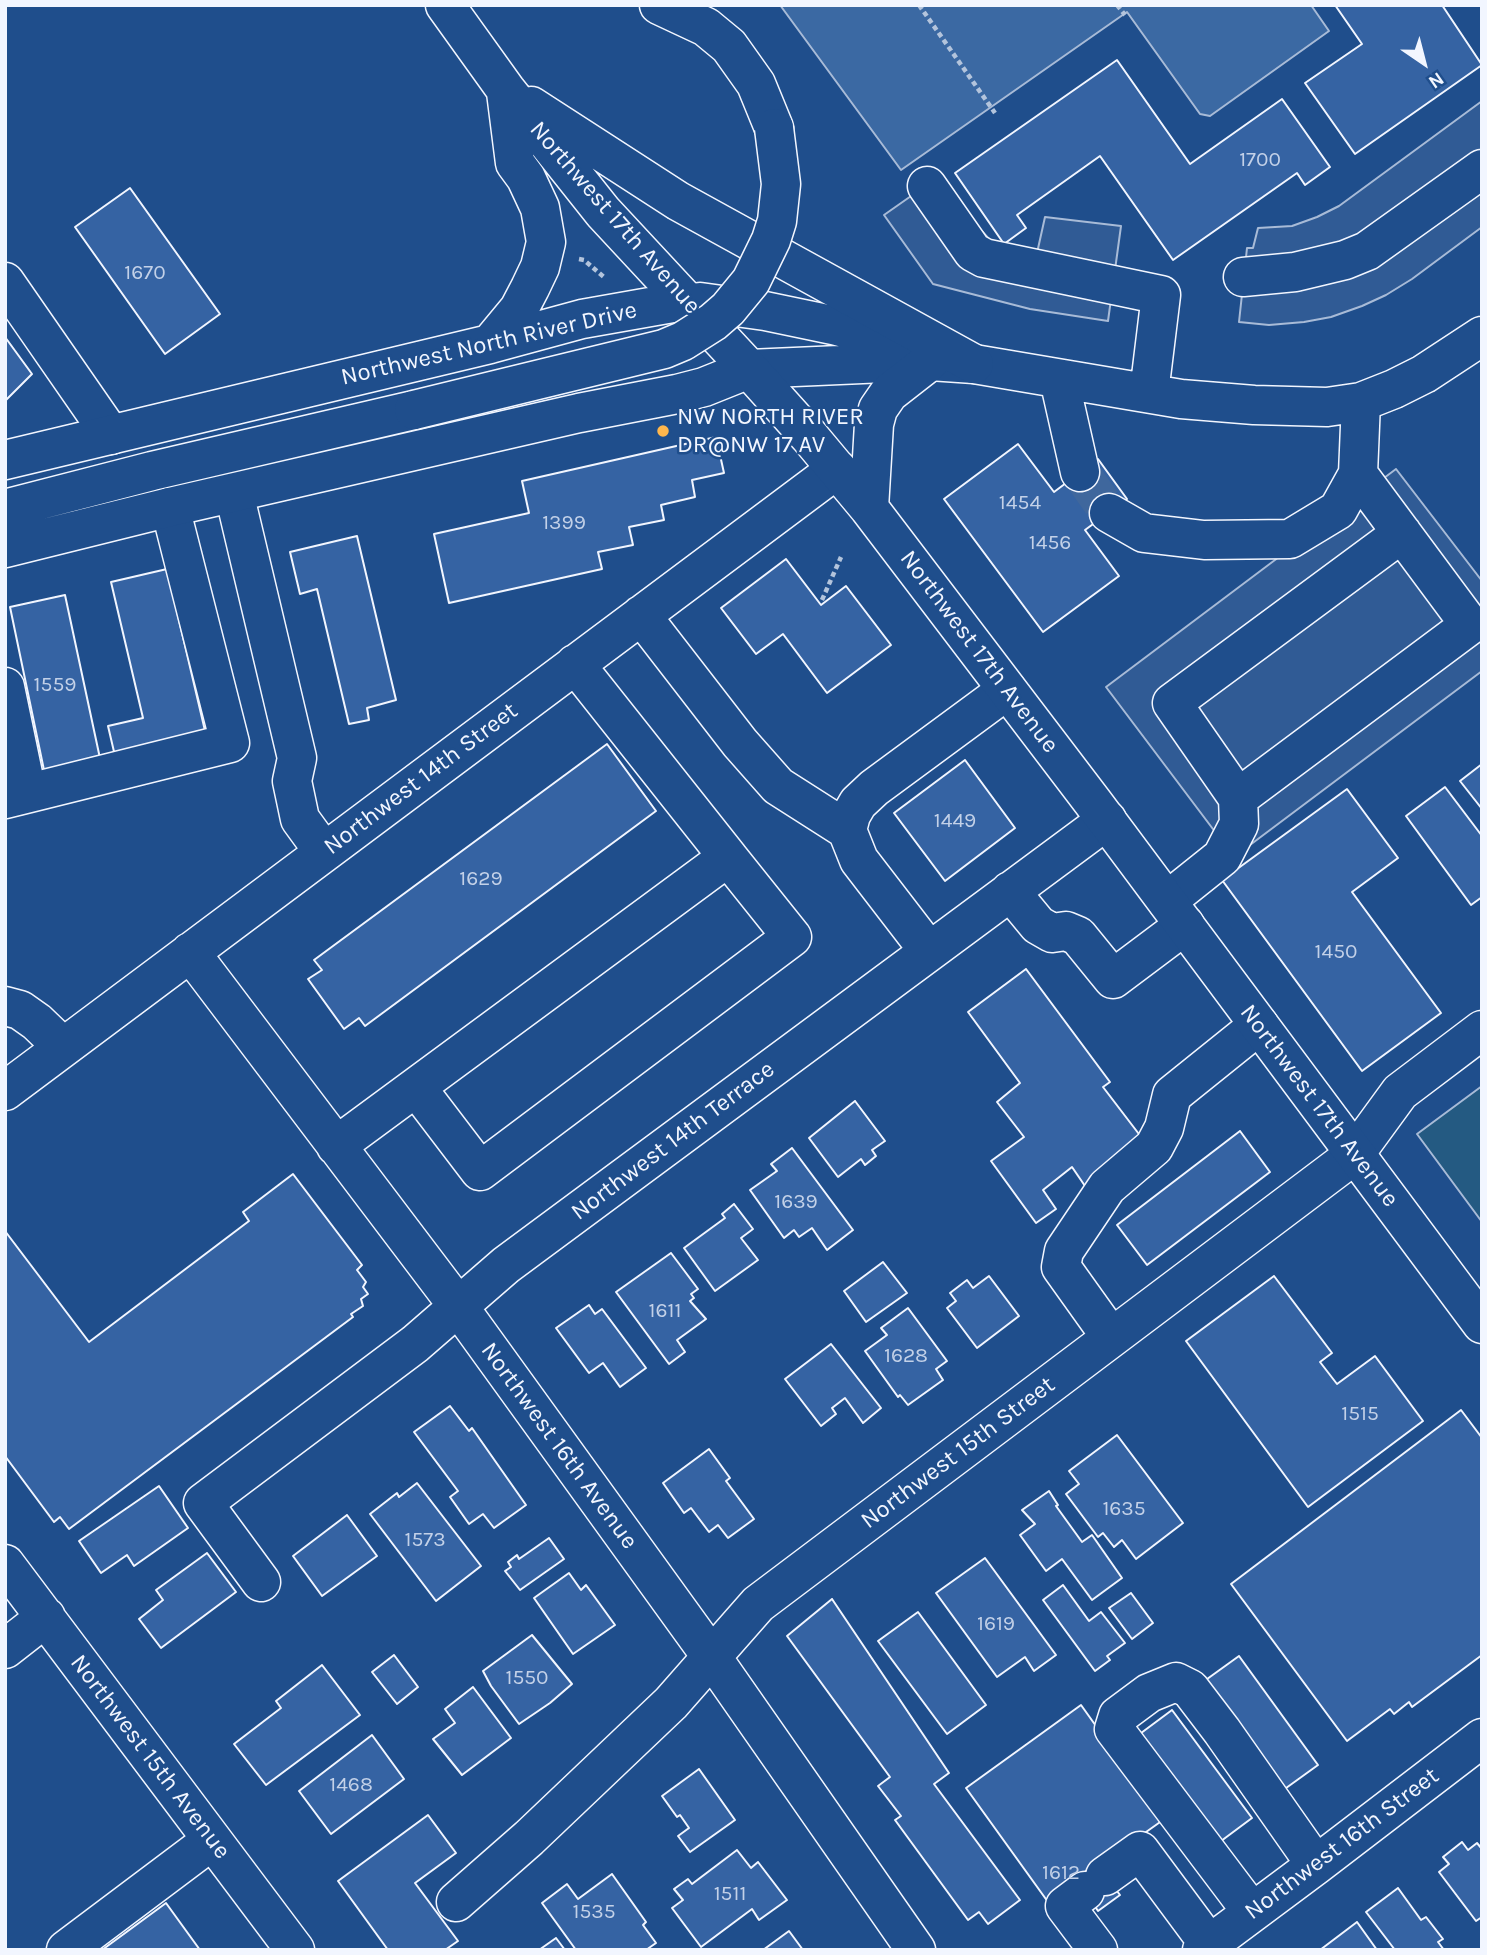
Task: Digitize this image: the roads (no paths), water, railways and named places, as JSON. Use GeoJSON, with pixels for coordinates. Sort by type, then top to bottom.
{"type":"FeatureCollection","features":[{"type":"Feature","properties":{"kind":"street","name":"Northwest 17th Avenue"},"geometry":{"type":"LineString","coordinates":[[445,5],[506,90],[603,212],[749,369],[869,508],[1107,820],[1482,1324]]}},
{"type":"Feature","properties":{"kind":"street"},"geometry":{"type":"LineString","coordinates":[[5,509],[152,471],[414,411],[664,349],[691,337],[713,322],[728,309],[751,281],[771,240],[781,184],[774,128],[756,85],[729,46],[706,27],[659,5]]}},
{"type":"Feature","properties":{"kind":"street"},"geometry":{"type":"LineString","coordinates":[[490,344],[519,309],[540,267],[546,242],[540,208],[526,178],[515,163],[506,90]]}},
{"type":"Feature","properties":{"kind":"street"},"geometry":{"type":"LineString","coordinates":[[506,90],[678,201],[974,364]]}},
{"type":"Feature","properties":{"kind":"street"},"geometry":{"type":"LineString","coordinates":[[1243,277],[1295,272],[1345,260],[1367,250],[1482,169]]}},
{"type":"Feature","properties":{"kind":"street"},"geometry":{"type":"LineString","coordinates":[[927,186],[972,253],[984,258],[1161,295],[1149,393]]}},
{"type":"Feature","properties":{"kind":"street"},"geometry":{"type":"LineString","coordinates":[[5,282],[111,435]]}},
{"type":"Feature","properties":{"kind":"street","name":"Northwest North River Drive"},"geometry":{"type":"LineString","coordinates":[[5,460],[490,344],[582,319],[684,301],[765,311],[825,324],[974,364],[1181,399],[1254,405],[1327,407],[1361,402],[1424,374],[1482,336]]}},
{"type":"Feature","properties":{"kind":"street"},"geometry":{"type":"LineString","coordinates":[[869,508],[874,424],[878,409],[890,393],[930,361]]}},
{"type":"Feature","properties":{"kind":"street","name":"Northwest North River Drive"},"geometry":{"type":"LineString","coordinates":[[5,548],[170,507],[566,416],[677,394],[704,387],[749,369],[930,361],[974,364]]}},
{"type":"Feature","properties":{"kind":"street"},"geometry":{"type":"LineString","coordinates":[[1059,379],[1080,472]]}},
{"type":"Feature","properties":{"kind":"street"},"geometry":{"type":"LineString","coordinates":[[1109,513],[1144,533],[1204,540],[1290,539],[1338,510],[1358,474],[1361,402]]}},
{"type":"Feature","properties":{"kind":"street","name":"Northwest 14th Street"},"geometry":{"type":"LineString","coordinates":[[5,1091],[837,469]]}},
{"type":"Feature","properties":{"kind":"street"},"geometry":{"type":"LineString","coordinates":[[1238,798],[1471,625],[1358,474]]}},
{"type":"Feature","properties":{"kind":"street"},"geometry":{"type":"LineString","coordinates":[[234,493],[297,758],[292,781],[300,818],[324,852]]}},
{"type":"Feature","properties":{"kind":"street"},"geometry":{"type":"LineString","coordinates":[[5,687],[16,796],[230,743],[170,507]]}},
{"type":"Feature","properties":{"kind":"street"},"geometry":{"type":"LineString","coordinates":[[1010,891],[1038,925],[1052,933],[1066,931],[1078,936],[1113,978],[1176,913],[1222,857],[1239,824],[1238,798],[1172,703],[1402,533]]}},
{"type":"Feature","properties":{"kind":"street"},"geometry":{"type":"LineString","coordinates":[[641,615],[769,777],[803,803],[847,830],[859,860],[929,951]]}},
{"type":"Feature","properties":{"kind":"street"},"geometry":{"type":"LineString","coordinates":[[416,1087],[480,1171],[792,937],[575,664]]}},
{"type":"Feature","properties":{"kind":"street"},"geometry":{"type":"LineString","coordinates":[[847,830],[858,803],[874,788],[1007,690]]}},
{"type":"Feature","properties":{"kind":"street","name":"Northwest 14th Terrace"},"geometry":{"type":"LineString","coordinates":[[261,1582],[203,1503],[415,1344],[506,1265],[1107,820]]}},
{"type":"Feature","properties":{"kind":"street"},"geometry":{"type":"LineString","coordinates":[[336,1146],[728,857]]}},
{"type":"Feature","properties":{"kind":"street","name":"Northwest 16th Avenue"},"geometry":{"type":"LineString","coordinates":[[190,952],[458,1306],[711,1656],[916,1950]]}},
{"type":"Feature","properties":{"kind":"street"},"geometry":{"type":"LineString","coordinates":[[5,1006],[20,1010],[37,1022],[63,1047]]}},
{"type":"Feature","properties":{"kind":"street"},"geometry":{"type":"LineString","coordinates":[[1111,1337],[1061,1267],[1064,1251],[1107,1187],[1154,1147],[1164,1128],[1172,1095],[1259,1026]]}},
{"type":"Feature","properties":{"kind":"street","name":"Northwest 15th Street"},"geometry":{"type":"LineString","coordinates":[[456,1902],[529,1838],[671,1703],[758,1604],[1354,1155],[1400,1092],[1482,1030]]}},
{"type":"Feature","properties":{"kind":"street","name":"Northwest 15th Avenue"},"geometry":{"type":"LineString","coordinates":[[5,1564],[295,1950]]}},
{"type":"Feature","properties":{"kind":"street"},"geometry":{"type":"LineString","coordinates":[[5,1649],[46,1618]]}},
{"type":"Feature","properties":{"kind":"street"},"geometry":{"type":"LineString","coordinates":[[1252,1912],[1114,1729],[1118,1716],[1149,1693],[1176,1682],[1190,1689],[1316,1866]]}},
{"type":"Feature","properties":{"kind":"street","name":"Northwest 16th Street"},"geometry":{"type":"LineString","coordinates":[[1205,1947],[1316,1866],[1482,1738]]}},
{"type":"Feature","properties":{"kind":"street"},"geometry":{"type":"LineString","coordinates":[[66,1950],[211,1841]]}},
{"type":"Feature","properties":{"kind":"street"},"geometry":{"type":"LineString","coordinates":[[1098,1950],[1065,1906],[1140,1851],[1205,1947]]}},
{"type":"Feature","properties":{"kind":"tunnel"},"geometry":{"type":"LineString","coordinates":[[1080,472],[1109,513]]}},
{"type":"Feature","properties":{"kind":"place","name":"NW NORTH RIVER DR@NW 17 AV"},"geometry":{"type":"Point","coordinates":[663,431]}}]}
